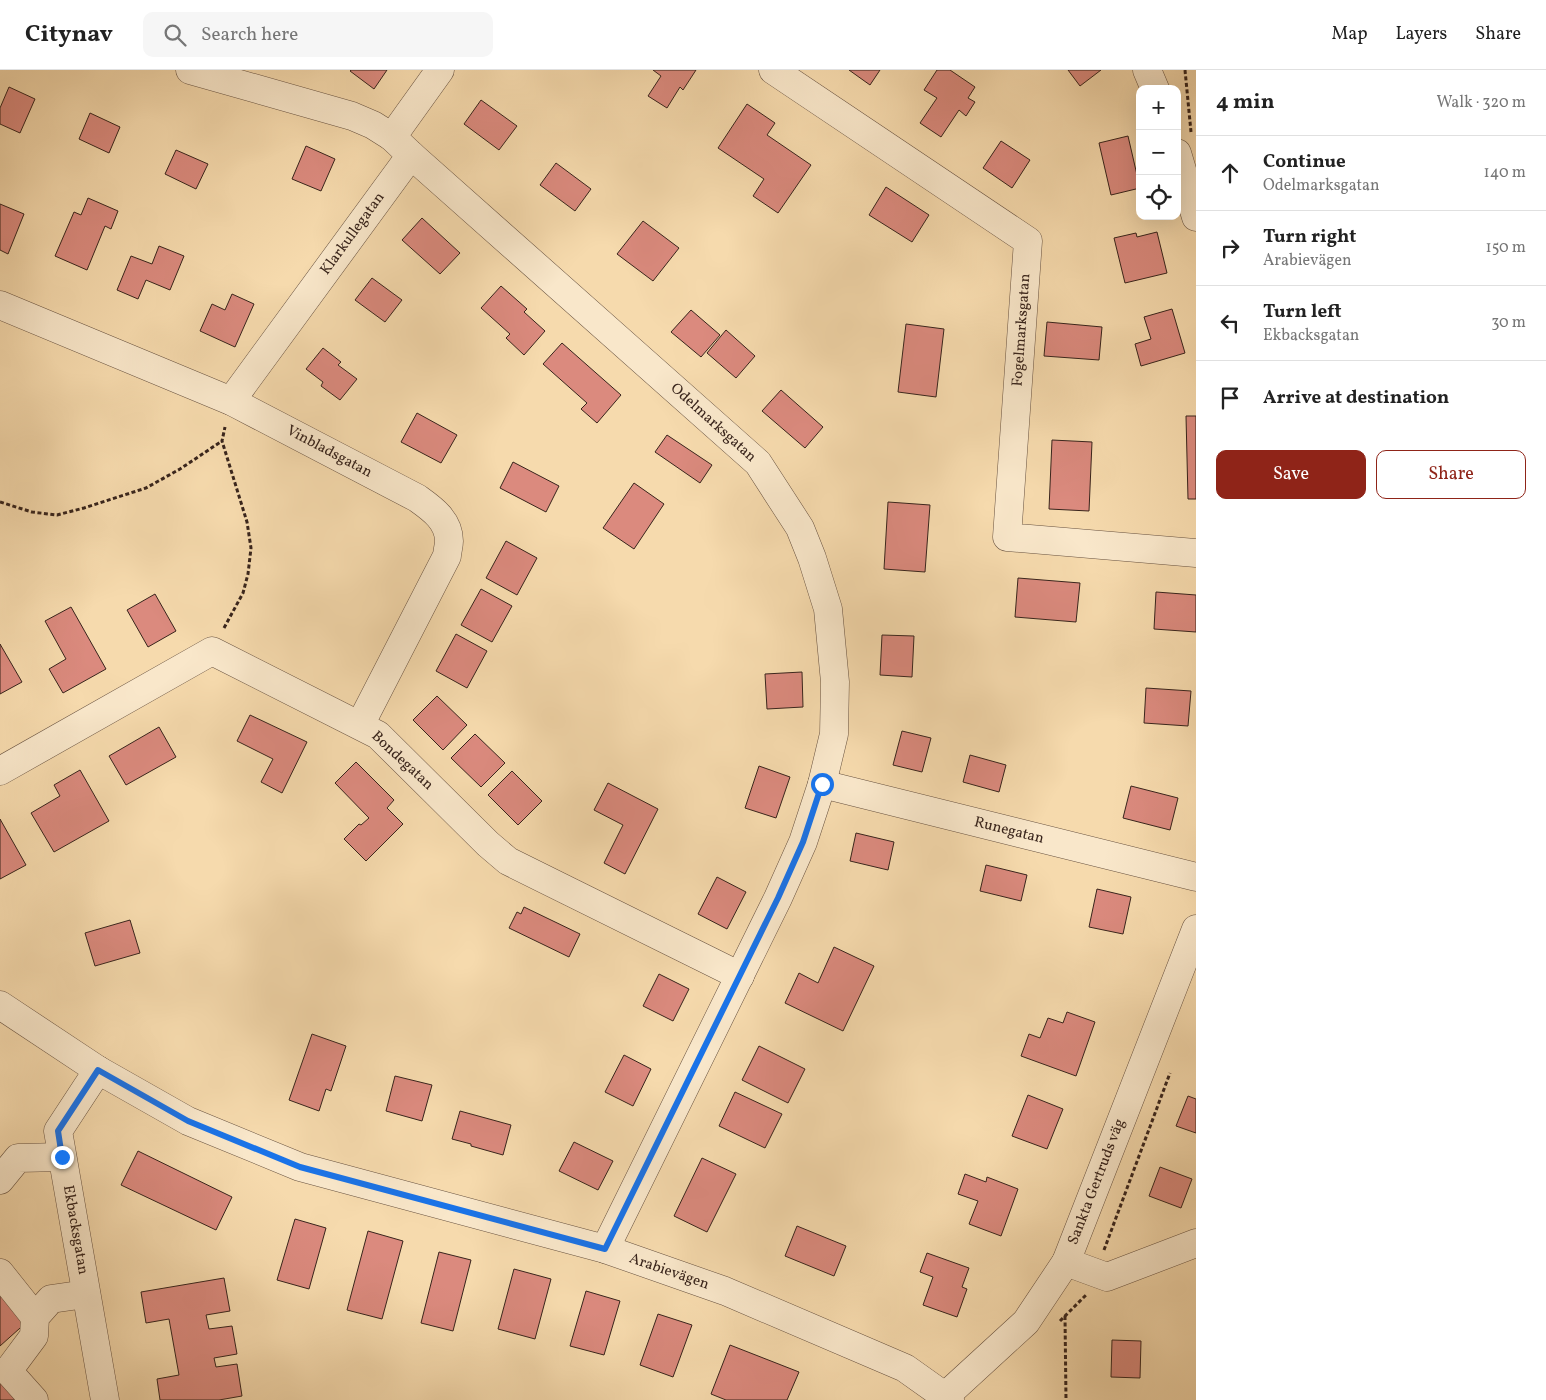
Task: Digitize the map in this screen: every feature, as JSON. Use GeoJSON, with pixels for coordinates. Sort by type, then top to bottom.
{"type":"FeatureCollection","features":[{"type":"Feature","properties":{"kind":"street","name":"Odelmarksgatan"},"geometry":{"type":"LineString","coordinates":[[190,70],[352,116],[373,125],[401,146],[758,463],[800,528],[812,558],[828,608],[835,682],[834,734],[822,784],[803,842],[778,898],[605,1249]]}},
{"type":"Feature","properties":{"kind":"street","name":"Klarkullegatan"},"geometry":{"type":"LineString","coordinates":[[231,401],[401,146],[440,70]]}},
{"type":"Feature","properties":{"kind":"street","name":"Fogelmarksgatan"},"geometry":{"type":"LineString","coordinates":[[773,70],[1028,241],[1007,536],[1196,553]]}},
{"type":"Feature","properties":{"kind":"street"},"geometry":{"type":"LineString","coordinates":[[1147,70],[1153,85]]}},
{"type":"Feature","properties":{"kind":"street"},"geometry":{"type":"LineString","coordinates":[[1159,70],[1164,85]]}},
{"type":"Feature","properties":{"kind":"street"},"geometry":{"type":"LineString","coordinates":[[1166,85],[1169,70]]}},
{"type":"Feature","properties":{"kind":"street"},"geometry":{"type":"LineString","coordinates":[[1185,146],[1196,217]]}},
{"type":"Feature","properties":{"kind":"street","name":"Vinbladsgatan"},"geometry":{"type":"LineString","coordinates":[[0,305],[231,401],[416,498],[436,511],[445,524],[449,540],[446,556],[435,582],[360,724]]}},
{"type":"Feature","properties":{"kind":"street"},"geometry":{"type":"LineString","coordinates":[[0,771],[212,651]]}},
{"type":"Feature","properties":{"kind":"street","name":"Bondegatan"},"geometry":{"type":"LineString","coordinates":[[212,651],[360,724],[378,735],[488,844],[508,861],[740,976]]}},
{"type":"Feature","properties":{"kind":"street","name":"Runegatan"},"geometry":{"type":"LineString","coordinates":[[822,784],[1196,877]]}},
{"type":"Feature","properties":{"kind":"street","name":"Sankta Gertruds väg"},"geometry":{"type":"LineString","coordinates":[[946,1399],[1026,1322],[1066,1262],[1196,930]]}},
{"type":"Feature","properties":{"kind":"street","name":"Arabievägen"},"geometry":{"type":"LineString","coordinates":[[0,1005],[98,1070],[188,1121],[300,1167],[605,1249],[725,1291],[905,1368],[946,1399]]}},
{"type":"Feature","properties":{"kind":"street","name":"Ekbacksgatan"},"geometry":{"type":"LineString","coordinates":[[98,1070],[58,1131],[105,1400]]}},
{"type":"Feature","properties":{"kind":"street"},"geometry":{"type":"LineString","coordinates":[[3,1168],[18,1158],[62,1157]]}},
{"type":"Feature","properties":{"kind":"street"},"geometry":{"type":"LineString","coordinates":[[1066,1262],[1107,1277],[1196,1243]]}},
{"type":"Feature","properties":{"kind":"street"},"geometry":{"type":"LineString","coordinates":[[0,1273],[34,1317],[34,1336],[8,1371],[34,1400]]}},
{"type":"Feature","properties":{"kind":"street"},"geometry":{"type":"LineString","coordinates":[[34,1317],[51,1299],[86,1294]]}},
{"type":"Feature","properties":{"kind":"path"},"geometry":{"type":"LineString","coordinates":[[1185,70],[1189,121],[1185,146]]}},
{"type":"Feature","properties":{"kind":"path"},"geometry":{"type":"LineString","coordinates":[[212,651],[243,593],[251,548],[247,522],[222,441],[231,401]]}},
{"type":"Feature","properties":{"kind":"path"},"geometry":{"type":"LineString","coordinates":[[0,502],[32,512],[57,514],[84,508],[146,488],[180,469],[222,441]]}},
{"type":"Feature","properties":{"kind":"path"},"geometry":{"type":"LineString","coordinates":[[1066,1400],[1066,1316],[1084,1298],[1096,1273],[1172,1069]]}},
{"type":"Feature","properties":{"kind":"building"},"geometry":{"type":"Polygon","coordinates":[[[351,70],[387,70],[374,89],[351,70]]]}},
{"type":"Feature","properties":{"kind":"building"},"geometry":{"type":"Polygon","coordinates":[[[653,70],[696,70],[683,90],[680,87],[667,108],[648,96],[661,76],[653,70]]]}},
{"type":"Feature","properties":{"kind":"building"},"geometry":{"type":"Polygon","coordinates":[[[849,70],[880,70],[870,85],[849,70]]]}},
{"type":"Feature","properties":{"kind":"building"},"geometry":{"type":"Polygon","coordinates":[[[937,70],[950,70],[975,87],[968,98],[975,102],[966,116],[959,110],[941,137],[920,123],[937,98],[924,90],[937,70]]]}},
{"type":"Feature","properties":{"kind":"building"},"geometry":{"type":"Polygon","coordinates":[[[1068,70],[1101,70],[1080,86],[1068,70]]]}},
{"type":"Feature","properties":{"kind":"building"},"geometry":{"type":"Polygon","coordinates":[[[9,87],[35,99],[20,133],[0,124],[0,108],[9,87]]]}},
{"type":"Feature","properties":{"kind":"building"},"geometry":{"type":"Polygon","coordinates":[[[481,100],[517,126],[499,150],[464,124],[481,100]]]}},
{"type":"Feature","properties":{"kind":"building"},"geometry":{"type":"Polygon","coordinates":[[[747,104],[775,123],[767,135],[811,165],[778,213],[753,196],[764,179],[718,148],[747,104]]]}},
{"type":"Feature","properties":{"kind":"building"},"geometry":{"type":"Polygon","coordinates":[[[90,113],[120,127],[109,153],[79,139],[90,113]]]}},
{"type":"Feature","properties":{"kind":"building"},"geometry":{"type":"Polygon","coordinates":[[[1128,136],[1136,171],[1136,189],[1111,195],[1099,143],[1128,136]]]}},
{"type":"Feature","properties":{"kind":"building"},"geometry":{"type":"Polygon","coordinates":[[[1001,141],[1030,160],[1012,188],[983,168],[1001,141]]]}},
{"type":"Feature","properties":{"kind":"building"},"geometry":{"type":"Polygon","coordinates":[[[306,146],[335,159],[321,191],[292,179],[306,146]]]}},
{"type":"Feature","properties":{"kind":"building"},"geometry":{"type":"Polygon","coordinates":[[[176,150],[208,164],[196,189],[165,174],[176,150]]]}},
{"type":"Feature","properties":{"kind":"building"},"geometry":{"type":"Polygon","coordinates":[[[556,163],[591,189],[575,211],[540,185],[556,163]]]}},
{"type":"Feature","properties":{"kind":"building"},"geometry":{"type":"Polygon","coordinates":[[[886,187],[929,215],[912,242],[869,215],[886,187]]]}},
{"type":"Feature","properties":{"kind":"building"},"geometry":{"type":"Polygon","coordinates":[[[88,198],[118,211],[111,229],[105,226],[87,270],[55,256],[74,212],[81,215],[88,198]]]}},
{"type":"Feature","properties":{"kind":"building"},"geometry":{"type":"Polygon","coordinates":[[[0,204],[24,214],[8,254],[0,250],[0,204]]]}},
{"type":"Feature","properties":{"kind":"building"},"geometry":{"type":"Polygon","coordinates":[[[422,218],[460,253],[440,274],[402,240],[422,218]]]}},
{"type":"Feature","properties":{"kind":"building"},"geometry":{"type":"Polygon","coordinates":[[[643,221],[679,248],[653,281],[617,254],[643,221]]]}},
{"type":"Feature","properties":{"kind":"building"},"geometry":{"type":"Polygon","coordinates":[[[1157,232],[1167,273],[1125,283],[1114,238],[1136,233],[1137,237],[1157,232]]]}},
{"type":"Feature","properties":{"kind":"building"},"geometry":{"type":"Polygon","coordinates":[[[159,246],[184,256],[170,290],[146,280],[138,299],[117,290],[131,256],[152,264],[159,246]]]}},
{"type":"Feature","properties":{"kind":"building"},"geometry":{"type":"Polygon","coordinates":[[[372,278],[402,300],[385,322],[355,300],[372,278]]]}},
{"type":"Feature","properties":{"kind":"building"},"geometry":{"type":"Polygon","coordinates":[[[501,286],[527,309],[524,312],[545,331],[524,355],[506,338],[510,334],[481,308],[501,286]]]}},
{"type":"Feature","properties":{"kind":"building"},"geometry":{"type":"Polygon","coordinates":[[[232,294],[254,304],[235,347],[200,331],[212,304],[225,310],[232,294]]]}},
{"type":"Feature","properties":{"kind":"building"},"geometry":{"type":"Polygon","coordinates":[[[1172,309],[1185,353],[1141,366],[1135,344],[1151,339],[1144,317],[1172,309]]]}},
{"type":"Feature","properties":{"kind":"building"},"geometry":{"type":"Polygon","coordinates":[[[691,310],[720,335],[701,357],[671,332],[691,310]]]}},
{"type":"Feature","properties":{"kind":"building"},"geometry":{"type":"Polygon","coordinates":[[[1047,322],[1102,327],[1099,360],[1044,356],[1047,322]]]}},
{"type":"Feature","properties":{"kind":"building"},"geometry":{"type":"Polygon","coordinates":[[[906,324],[944,329],[936,397],[898,392],[906,324]]]}},
{"type":"Feature","properties":{"kind":"building"},"geometry":{"type":"Polygon","coordinates":[[[726,330],[755,356],[736,378],[707,353],[726,330]]]}},
{"type":"Feature","properties":{"kind":"building"},"geometry":{"type":"Polygon","coordinates":[[[562,343],[621,395],[597,423],[581,409],[587,403],[543,364],[562,343]]]}},
{"type":"Feature","properties":{"kind":"building"},"geometry":{"type":"Polygon","coordinates":[[[323,348],[341,362],[338,365],[357,379],[340,400],[321,386],[323,382],[306,369],[323,348]]]}},
{"type":"Feature","properties":{"kind":"building"},"geometry":{"type":"Polygon","coordinates":[[[781,390],[823,427],[805,448],[762,411],[781,390]]]}},
{"type":"Feature","properties":{"kind":"building"},"geometry":{"type":"Polygon","coordinates":[[[417,413],[457,435],[441,463],[401,442],[417,413]]]}},
{"type":"Feature","properties":{"kind":"building"},"geometry":{"type":"Polygon","coordinates":[[[1186,416],[1196,416],[1196,499],[1188,499],[1186,416]]]}},
{"type":"Feature","properties":{"kind":"building"},"geometry":{"type":"Polygon","coordinates":[[[667,435],[712,465],[700,483],[655,452],[667,435]]]}},
{"type":"Feature","properties":{"kind":"building"},"geometry":{"type":"Polygon","coordinates":[[[1052,440],[1092,442],[1089,511],[1049,509],[1052,440]]]}},
{"type":"Feature","properties":{"kind":"building"},"geometry":{"type":"Polygon","coordinates":[[[513,462],[559,486],[546,512],[500,488],[513,462]]]}},
{"type":"Feature","properties":{"kind":"building"},"geometry":{"type":"Polygon","coordinates":[[[634,483],[664,504],[634,549],[603,528],[634,483]]]}},
{"type":"Feature","properties":{"kind":"building"},"geometry":{"type":"Polygon","coordinates":[[[888,502],[930,505],[925,572],[884,569],[888,502]]]}},
{"type":"Feature","properties":{"kind":"building"},"geometry":{"type":"Polygon","coordinates":[[[506,541],[537,558],[517,595],[486,578],[506,541]]]}},
{"type":"Feature","properties":{"kind":"building"},"geometry":{"type":"Polygon","coordinates":[[[1018,578],[1080,583],[1076,622],[1015,617],[1018,578]]]}},
{"type":"Feature","properties":{"kind":"building"},"geometry":{"type":"Polygon","coordinates":[[[481,589],[512,606],[492,642],[461,625],[481,589]]]}},
{"type":"Feature","properties":{"kind":"building"},"geometry":{"type":"Polygon","coordinates":[[[1156,592],[1196,595],[1196,632],[1154,629],[1156,592]]]}},
{"type":"Feature","properties":{"kind":"building"},"geometry":{"type":"Polygon","coordinates":[[[155,594],[176,631],[148,647],[127,610],[155,594]]]}},
{"type":"Feature","properties":{"kind":"building"},"geometry":{"type":"Polygon","coordinates":[[[71,607],[106,669],[63,693],[49,669],[66,659],[45,621],[71,607]]]}},
{"type":"Feature","properties":{"kind":"building"},"geometry":{"type":"Polygon","coordinates":[[[456,634],[487,651],[467,688],[436,671],[456,634]]]}},
{"type":"Feature","properties":{"kind":"building"},"geometry":{"type":"Polygon","coordinates":[[[882,635],[914,636],[912,677],[880,675],[882,635]]]}},
{"type":"Feature","properties":{"kind":"building"},"geometry":{"type":"Polygon","coordinates":[[[0,644],[22,682],[0,694],[0,644]]]}},
{"type":"Feature","properties":{"kind":"building"},"geometry":{"type":"Polygon","coordinates":[[[802,672],[803,707],[767,709],[765,674],[802,672]]]}},
{"type":"Feature","properties":{"kind":"building"},"geometry":{"type":"Polygon","coordinates":[[[1146,688],[1191,691],[1188,726],[1144,723],[1146,688]]]}},
{"type":"Feature","properties":{"kind":"building"},"geometry":{"type":"Polygon","coordinates":[[[437,696],[467,725],[443,750],[413,720],[437,696]]]}},
{"type":"Feature","properties":{"kind":"building"},"geometry":{"type":"Polygon","coordinates":[[[250,715],[307,742],[282,793],[261,782],[273,759],[237,741],[250,715]]]}},
{"type":"Feature","properties":{"kind":"building"},"geometry":{"type":"Polygon","coordinates":[[[159,727],[176,757],[126,785],[109,756],[159,727]]]}},
{"type":"Feature","properties":{"kind":"building"},"geometry":{"type":"Polygon","coordinates":[[[902,731],[931,738],[922,772],[893,765],[902,731]]]}},
{"type":"Feature","properties":{"kind":"building"},"geometry":{"type":"Polygon","coordinates":[[[475,734],[505,763],[481,787],[451,758],[475,734]]]}},
{"type":"Feature","properties":{"kind":"building"},"geometry":{"type":"Polygon","coordinates":[[[970,755],[1006,765],[999,792],[963,782],[970,755]]]}},
{"type":"Feature","properties":{"kind":"building"},"geometry":{"type":"Polygon","coordinates":[[[356,762],[394,800],[387,808],[403,824],[366,861],[344,839],[359,824],[361,825],[369,818],[335,783],[356,762]]]}},
{"type":"Feature","properties":{"kind":"building"},"geometry":{"type":"Polygon","coordinates":[[[759,766],[790,777],[776,818],[745,808],[759,766]]]}},
{"type":"Feature","properties":{"kind":"building"},"geometry":{"type":"Polygon","coordinates":[[[80,770],[109,821],[54,852],[31,813],[60,796],[54,785],[80,770]]]}},
{"type":"Feature","properties":{"kind":"building"},"geometry":{"type":"Polygon","coordinates":[[[512,771],[542,801],[518,825],[488,795],[512,771]]]}},
{"type":"Feature","properties":{"kind":"building"},"geometry":{"type":"Polygon","coordinates":[[[608,783],[658,809],[625,874],[604,863],[623,825],[594,810],[608,783]]]}},
{"type":"Feature","properties":{"kind":"building"},"geometry":{"type":"Polygon","coordinates":[[[1131,786],[1178,798],[1170,830],[1123,818],[1131,786]]]}},
{"type":"Feature","properties":{"kind":"building"},"geometry":{"type":"Polygon","coordinates":[[[0,819],[26,865],[0,879],[0,819]]]}},
{"type":"Feature","properties":{"kind":"building"},"geometry":{"type":"Polygon","coordinates":[[[856,833],[894,842],[888,870],[850,861],[856,833]]]}},
{"type":"Feature","properties":{"kind":"building"},"geometry":{"type":"Polygon","coordinates":[[[986,865],[1027,875],[1021,901],[980,891],[986,865]]]}},
{"type":"Feature","properties":{"kind":"building"},"geometry":{"type":"Polygon","coordinates":[[[717,877],[746,892],[727,929],[698,914],[717,877]]]}},
{"type":"Feature","properties":{"kind":"building"},"geometry":{"type":"Polygon","coordinates":[[[1097,889],[1131,897],[1123,934],[1089,927],[1097,889]]]}},
{"type":"Feature","properties":{"kind":"building"},"geometry":{"type":"Polygon","coordinates":[[[524,907],[580,934],[569,957],[509,928],[517,912],[521,914],[524,907]]]}},
{"type":"Feature","properties":{"kind":"building"},"geometry":{"type":"Polygon","coordinates":[[[130,920],[140,953],[95,966],[85,933],[130,920]]]}},
{"type":"Feature","properties":{"kind":"building"},"geometry":{"type":"Polygon","coordinates":[[[834,947],[874,966],[843,1031],[785,1003],[799,973],[818,983],[834,947]]]}},
{"type":"Feature","properties":{"kind":"building"},"geometry":{"type":"Polygon","coordinates":[[[659,974],[689,989],[673,1021],[643,1006],[659,974]]]}},
{"type":"Feature","properties":{"kind":"building"},"geometry":{"type":"Polygon","coordinates":[[[1067,1012],[1095,1022],[1076,1076],[1021,1056],[1029,1034],[1040,1038],[1048,1018],[1063,1023],[1067,1012]]]}},
{"type":"Feature","properties":{"kind":"building"},"geometry":{"type":"Polygon","coordinates":[[[312,1034],[346,1046],[331,1091],[326,1089],[319,1111],[289,1100],[312,1034]]]}},
{"type":"Feature","properties":{"kind":"building"},"geometry":{"type":"Polygon","coordinates":[[[759,1046],[805,1069],[788,1103],[742,1080],[759,1046]]]}},
{"type":"Feature","properties":{"kind":"building"},"geometry":{"type":"Polygon","coordinates":[[[624,1055],[651,1069],[633,1106],[605,1092],[624,1055]]]}},
{"type":"Feature","properties":{"kind":"building"},"geometry":{"type":"Polygon","coordinates":[[[395,1076],[432,1085],[422,1121],[386,1111],[395,1076]]]}},
{"type":"Feature","properties":{"kind":"building"},"geometry":{"type":"Polygon","coordinates":[[[735,1092],[782,1114],[765,1148],[719,1126],[735,1092]]]}},
{"type":"Feature","properties":{"kind":"building"},"geometry":{"type":"Polygon","coordinates":[[[1028,1095],[1063,1109],[1047,1149],[1012,1136],[1028,1095]]]}},
{"type":"Feature","properties":{"kind":"building"},"geometry":{"type":"Polygon","coordinates":[[[1188,1096],[1196,1099],[1196,1133],[1176,1126],[1188,1096]]]}},
{"type":"Feature","properties":{"kind":"building"},"geometry":{"type":"Polygon","coordinates":[[[460,1111],[511,1125],[503,1155],[452,1139],[460,1111]]]}},
{"type":"Feature","properties":{"kind":"building"},"geometry":{"type":"Polygon","coordinates":[[[574,1142],[613,1161],[598,1190],[559,1171],[574,1142]]]}},
{"type":"Feature","properties":{"kind":"building"},"geometry":{"type":"Polygon","coordinates":[[[138,1151],[232,1197],[216,1230],[121,1185],[138,1151]]]}},
{"type":"Feature","properties":{"kind":"building"},"geometry":{"type":"Polygon","coordinates":[[[702,1158],[736,1174],[707,1232],[674,1216],[702,1158]]]}},
{"type":"Feature","properties":{"kind":"building"},"geometry":{"type":"Polygon","coordinates":[[[1160,1167],[1192,1179],[1181,1208],[1149,1196],[1160,1167]]]}},
{"type":"Feature","properties":{"kind":"building"},"geometry":{"type":"Polygon","coordinates":[[[965,1174],[986,1182],[987,1177],[1018,1189],[1001,1236],[969,1224],[978,1201],[958,1194],[965,1174]]]}},
{"type":"Feature","properties":{"kind":"building"},"geometry":{"type":"Polygon","coordinates":[[[295,1219],[326,1228],[309,1289],[277,1280],[295,1219]]]}},
{"type":"Feature","properties":{"kind":"building"},"geometry":{"type":"Polygon","coordinates":[[[797,1226],[846,1246],[834,1276],[785,1256],[797,1226]]]}},
{"type":"Feature","properties":{"kind":"building"},"geometry":{"type":"Polygon","coordinates":[[[368,1231],[403,1241],[382,1319],[347,1310],[368,1231]]]}},
{"type":"Feature","properties":{"kind":"building"},"geometry":{"type":"Polygon","coordinates":[[[439,1252],[471,1260],[453,1331],[421,1323],[439,1252]]]}},
{"type":"Feature","properties":{"kind":"building"},"geometry":{"type":"Polygon","coordinates":[[[927,1253],[969,1268],[962,1287],[967,1289],[957,1317],[923,1305],[933,1277],[920,1272],[927,1253]]]}},
{"type":"Feature","properties":{"kind":"building"},"geometry":{"type":"Polygon","coordinates":[[[514,1269],[551,1279],[535,1339],[498,1329],[514,1269]]]}},
{"type":"Feature","properties":{"kind":"building"},"geometry":{"type":"Polygon","coordinates":[[[224,1278],[230,1311],[206,1315],[209,1329],[232,1326],[237,1354],[214,1358],[216,1367],[237,1364],[242,1396],[219,1400],[160,1400],[157,1379],[179,1375],[169,1319],[146,1323],[141,1292],[224,1278]]]}},
{"type":"Feature","properties":{"kind":"building"},"geometry":{"type":"Polygon","coordinates":[[[0,1287],[29,1320],[0,1346],[0,1287]]]}},
{"type":"Feature","properties":{"kind":"building"},"geometry":{"type":"Polygon","coordinates":[[[586,1291],[620,1301],[604,1355],[570,1346],[586,1291]]]}},
{"type":"Feature","properties":{"kind":"building"},"geometry":{"type":"Polygon","coordinates":[[[658,1314],[692,1325],[673,1377],[640,1365],[658,1314]]]}},
{"type":"Feature","properties":{"kind":"building"},"geometry":{"type":"Polygon","coordinates":[[[1112,1340],[1141,1341],[1140,1378],[1111,1377],[1112,1340]]]}},
{"type":"Feature","properties":{"kind":"building"},"geometry":{"type":"Polygon","coordinates":[[[730,1345],[799,1372],[787,1400],[726,1400],[711,1394],[730,1345]]]}},
{"type":"Feature","properties":{"kind":"building"},"geometry":{"type":"Polygon","coordinates":[[[0,1382],[16,1400],[0,1400],[0,1382]]]}},
{"type":"Feature","properties":{"kind":"route"},"geometry":{"type":"LineString","coordinates":[[62,1157],[58,1131],[98,1070],[188,1121],[300,1167],[605,1249],[778,898],[803,842],[822,784]]}}]}
